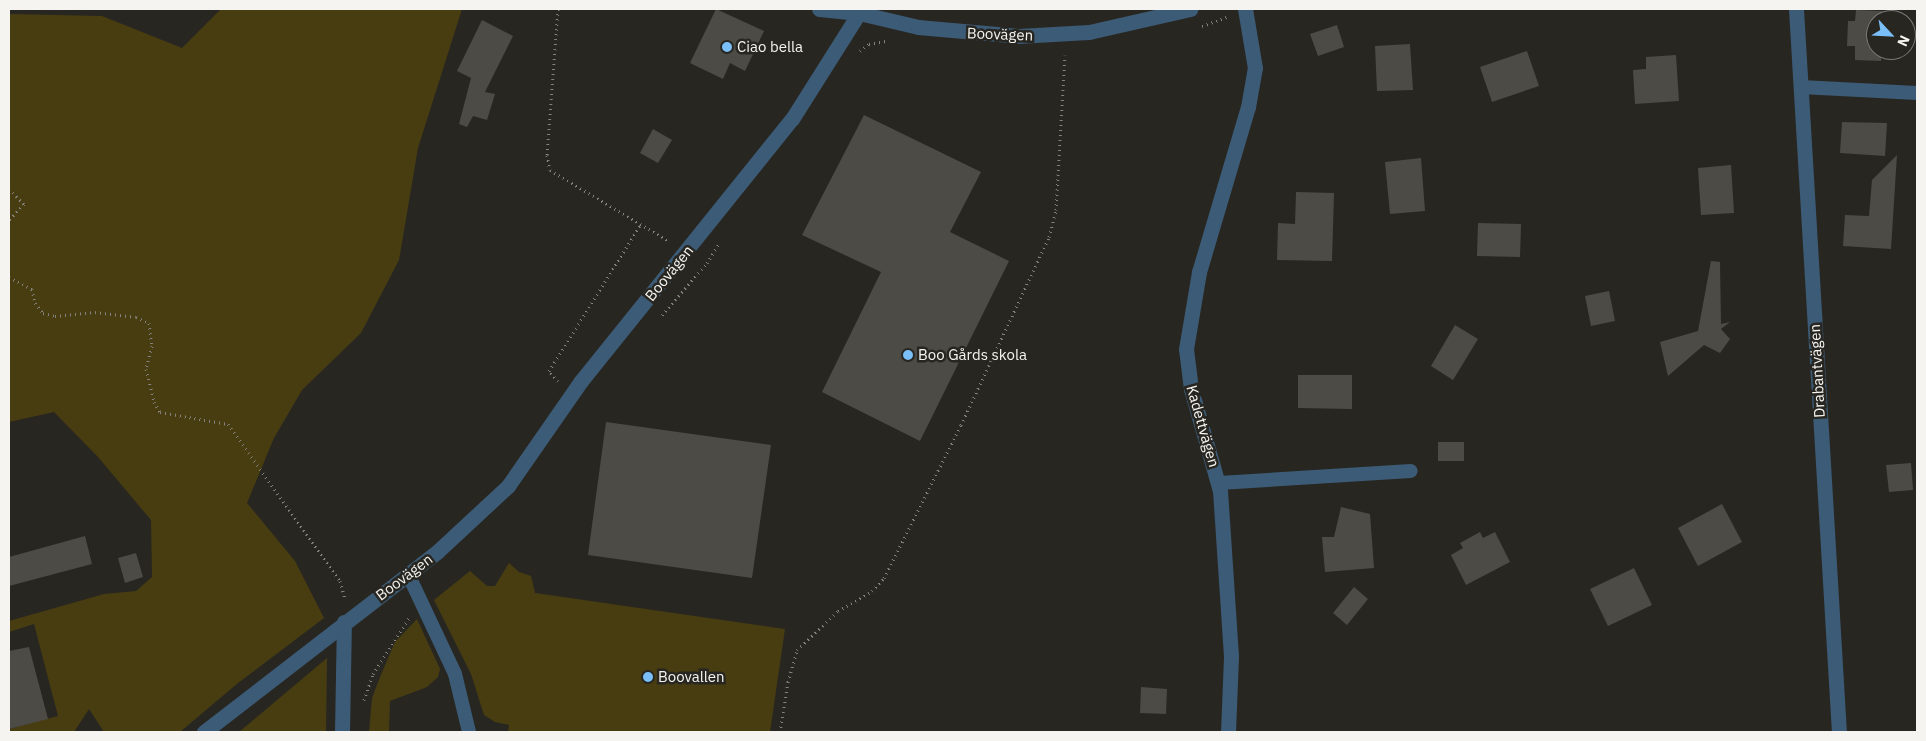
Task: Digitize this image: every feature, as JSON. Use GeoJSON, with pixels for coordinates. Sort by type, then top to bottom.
{"type":"FeatureCollection","features":[{"type":"Feature","properties":{"kind":"street"},"geometry":{"type":"LineString","coordinates":[[819,9],[860,11]]}},
{"type":"Feature","properties":{"kind":"street","name":"Boovägen"},"geometry":{"type":"LineString","coordinates":[[204,732],[408,574],[476,518],[508,486],[581,381],[792,119],[860,11],[925,28],[1025,36],[1089,32],[1190,9]]}},
{"type":"Feature","properties":{"kind":"street","name":"Kadettvägen"},"geometry":{"type":"LineString","coordinates":[[1228,732],[1231,656],[1218,483],[1191,389],[1186,349],[1199,272],[1248,107],[1255,68],[1245,9]]}},
{"type":"Feature","properties":{"kind":"street","name":"Drabantvägen"},"geometry":{"type":"LineString","coordinates":[[1796,9],[1839,732]]}},
{"type":"Feature","properties":{"kind":"street"},"geometry":{"type":"LineString","coordinates":[[342,732],[344,622]]}},
{"type":"Feature","properties":{"kind":"lane"},"geometry":{"type":"LineString","coordinates":[[1802,87],[1917,93]]}},
{"type":"Feature","properties":{"kind":"lane"},"geometry":{"type":"LineString","coordinates":[[1218,483],[1411,471]]}},
{"type":"Feature","properties":{"kind":"lane"},"geometry":{"type":"LineString","coordinates":[[408,574],[422,599],[455,674],[469,732]]}},
{"type":"Feature","properties":{"kind":"path"},"geometry":{"type":"LineString","coordinates":[[558,9],[546,155],[550,170],[686,251]]}},
{"type":"Feature","properties":{"kind":"path"},"geometry":{"type":"LineString","coordinates":[[853,57],[869,44],[894,40]]}},
{"type":"Feature","properties":{"kind":"path"},"geometry":{"type":"LineString","coordinates":[[780,732],[788,682],[797,650],[838,611],[872,591],[884,578],[961,425],[1049,237],[1056,210],[1065,54]]}},
{"type":"Feature","properties":{"kind":"path"},"geometry":{"type":"LineString","coordinates":[[9,189],[24,204],[9,220]]}},
{"type":"Feature","properties":{"kind":"path"},"geometry":{"type":"LineString","coordinates":[[560,386],[549,371],[641,224]]}},
{"type":"Feature","properties":{"kind":"path"},"geometry":{"type":"LineString","coordinates":[[9,277],[32,289],[35,303],[43,313],[55,316],[95,312],[136,317],[149,323],[152,346],[146,369],[160,412],[228,424],[340,581],[345,594],[344,622]]}},
{"type":"Feature","properties":{"kind":"path"},"geometry":{"type":"LineString","coordinates":[[362,707],[373,674],[422,599]]}},
{"type":"Feature","properties":{"kind":"shaded area"},"geometry":{"type":"Polygon","coordinates":[[[221,9],[462,9],[418,148],[399,260],[361,333],[302,390],[274,438],[247,503],[295,561],[324,618],[238,683],[180,732],[104,732],[89,709],[74,732],[9,732],[9,729],[58,716],[34,624],[9,632],[9,621],[104,594],[136,591],[152,577],[151,520],[98,457],[54,412],[9,422],[9,14],[102,16],[182,48],[221,9]]]}},
{"type":"Feature","properties":{"kind":"shaded area","name":"Boovallen"},"geometry":{"type":"Polygon","coordinates":[[[509,563],[519,572],[531,576],[535,593],[785,629],[770,732],[508,732],[509,725],[495,722],[484,715],[471,674],[434,600],[470,571],[487,586],[495,586],[509,563]]]}},
{"type":"Feature","properties":{"kind":"shaded area"},"geometry":{"type":"Polygon","coordinates":[[[417,619],[440,669],[438,677],[427,687],[390,701],[389,732],[369,732],[372,698],[380,677],[395,642],[417,619]]]}},
{"type":"Feature","properties":{"kind":"shaded area"},"geometry":{"type":"Polygon","coordinates":[[[327,658],[326,732],[239,732],[327,658]]]}},
{"type":"Feature","properties":{"kind":"building","name":"Ciao bella"},"geometry":{"type":"Polygon","coordinates":[[[716,9],[764,31],[745,71],[730,63],[723,79],[690,63],[716,9]]]}},
{"type":"Feature","properties":{"kind":"building"},"geometry":{"type":"Polygon","coordinates":[[[1856,10],[1866,10],[1866,60],[1881,61],[1855,60],[1855,46],[1847,46],[1848,21],[1855,21],[1856,10]]]}},
{"type":"Feature","properties":{"kind":"building"},"geometry":{"type":"Polygon","coordinates":[[[482,20],[513,36],[485,92],[495,94],[487,120],[473,116],[467,127],[459,124],[471,78],[457,71],[482,20]]]}},
{"type":"Feature","properties":{"kind":"building"},"geometry":{"type":"Polygon","coordinates":[[[1337,25],[1344,47],[1318,56],[1310,34],[1337,25]]]}},
{"type":"Feature","properties":{"kind":"building"},"geometry":{"type":"Polygon","coordinates":[[[1410,44],[1413,90],[1377,91],[1375,46],[1410,44]]]}},
{"type":"Feature","properties":{"kind":"building"},"geometry":{"type":"Polygon","coordinates":[[[1527,51],[1539,86],[1492,102],[1480,67],[1527,51]]]}},
{"type":"Feature","properties":{"kind":"building"},"geometry":{"type":"Polygon","coordinates":[[[1676,55],[1679,101],[1635,104],[1633,70],[1646,69],[1646,57],[1676,55]]]}},
{"type":"Feature","properties":{"kind":"building"},"geometry":{"type":"Polygon","coordinates":[[[864,115],[981,172],[950,232],[1009,261],[920,441],[822,392],[881,272],[802,235],[864,115]]]}},
{"type":"Feature","properties":{"kind":"building"},"geometry":{"type":"Polygon","coordinates":[[[1842,122],[1887,123],[1885,156],[1840,153],[1842,122]]]}},
{"type":"Feature","properties":{"kind":"building"},"geometry":{"type":"Polygon","coordinates":[[[653,129],[672,140],[658,163],[640,153],[653,129]]]}},
{"type":"Feature","properties":{"kind":"building"},"geometry":{"type":"Polygon","coordinates":[[[1897,155],[1891,249],[1843,246],[1845,215],[1869,216],[1872,180],[1897,155]]]}},
{"type":"Feature","properties":{"kind":"building"},"geometry":{"type":"Polygon","coordinates":[[[1421,158],[1425,211],[1390,214],[1385,162],[1421,158]]]}},
{"type":"Feature","properties":{"kind":"building"},"geometry":{"type":"Polygon","coordinates":[[[1731,165],[1734,213],[1701,215],[1698,168],[1731,165]]]}},
{"type":"Feature","properties":{"kind":"building"},"geometry":{"type":"Polygon","coordinates":[[[1296,192],[1334,193],[1332,261],[1277,260],[1278,223],[1295,224],[1296,192]]]}},
{"type":"Feature","properties":{"kind":"building"},"geometry":{"type":"Polygon","coordinates":[[[1478,223],[1521,224],[1520,257],[1477,256],[1478,223]]]}},
{"type":"Feature","properties":{"kind":"building"},"geometry":{"type":"Polygon","coordinates":[[[1711,261],[1720,262],[1721,324],[1730,322],[1721,329],[1730,339],[1720,353],[1704,345],[1668,376],[1660,342],[1698,331],[1711,261]]]}},
{"type":"Feature","properties":{"kind":"building"},"geometry":{"type":"Polygon","coordinates":[[[1609,291],[1615,321],[1591,326],[1585,296],[1609,291]]]}},
{"type":"Feature","properties":{"kind":"building"},"geometry":{"type":"Polygon","coordinates":[[[1455,325],[1478,339],[1453,380],[1431,366],[1455,325]]]}},
{"type":"Feature","properties":{"kind":"building"},"geometry":{"type":"Polygon","coordinates":[[[1298,375],[1352,375],[1352,409],[1298,408],[1298,375]]]}},
{"type":"Feature","properties":{"kind":"building"},"geometry":{"type":"Polygon","coordinates":[[[606,422],[771,445],[752,578],[588,555],[606,422]]]}},
{"type":"Feature","properties":{"kind":"building"},"geometry":{"type":"Polygon","coordinates":[[[1438,442],[1464,442],[1464,461],[1438,461],[1438,442]]]}},
{"type":"Feature","properties":{"kind":"building"},"geometry":{"type":"Polygon","coordinates":[[[1911,463],[1913,490],[1889,492],[1886,465],[1911,463]]]}},
{"type":"Feature","properties":{"kind":"building"},"geometry":{"type":"Polygon","coordinates":[[[1722,504],[1742,542],[1698,566],[1678,528],[1722,504]]]}},
{"type":"Feature","properties":{"kind":"building"},"geometry":{"type":"Polygon","coordinates":[[[1341,507],[1370,514],[1374,568],[1325,572],[1322,537],[1334,537],[1341,507]]]}},
{"type":"Feature","properties":{"kind":"building"},"geometry":{"type":"Polygon","coordinates":[[[1480,532],[1483,538],[1495,532],[1510,562],[1466,585],[1451,555],[1463,548],[1460,543],[1480,532]]]}},
{"type":"Feature","properties":{"kind":"building"},"geometry":{"type":"Polygon","coordinates":[[[85,536],[92,564],[9,586],[9,557],[85,536]]]}},
{"type":"Feature","properties":{"kind":"building"},"geometry":{"type":"Polygon","coordinates":[[[136,553],[143,577],[125,583],[118,558],[136,553]]]}},
{"type":"Feature","properties":{"kind":"building"},"geometry":{"type":"Polygon","coordinates":[[[1634,568],[1652,605],[1608,626],[1590,589],[1634,568]]]}},
{"type":"Feature","properties":{"kind":"building"},"geometry":{"type":"Polygon","coordinates":[[[1354,587],[1368,599],[1347,625],[1333,613],[1354,587]]]}},
{"type":"Feature","properties":{"kind":"building"},"geometry":{"type":"Polygon","coordinates":[[[29,647],[48,719],[9,729],[9,651],[29,647]]]}},
{"type":"Feature","properties":{"kind":"building"},"geometry":{"type":"Polygon","coordinates":[[[1141,687],[1167,689],[1166,714],[1140,713],[1141,687]]]}},
{"type":"Feature","properties":{"kind":"place","name":"Ciao bella"},"geometry":{"type":"Point","coordinates":[727,47]}},
{"type":"Feature","properties":{"kind":"place","name":"Boo Gårds skola"},"geometry":{"type":"Point","coordinates":[908,355]}},
{"type":"Feature","properties":{"kind":"place","name":"Boovallen"},"geometry":{"type":"Point","coordinates":[648,677]}}]}
